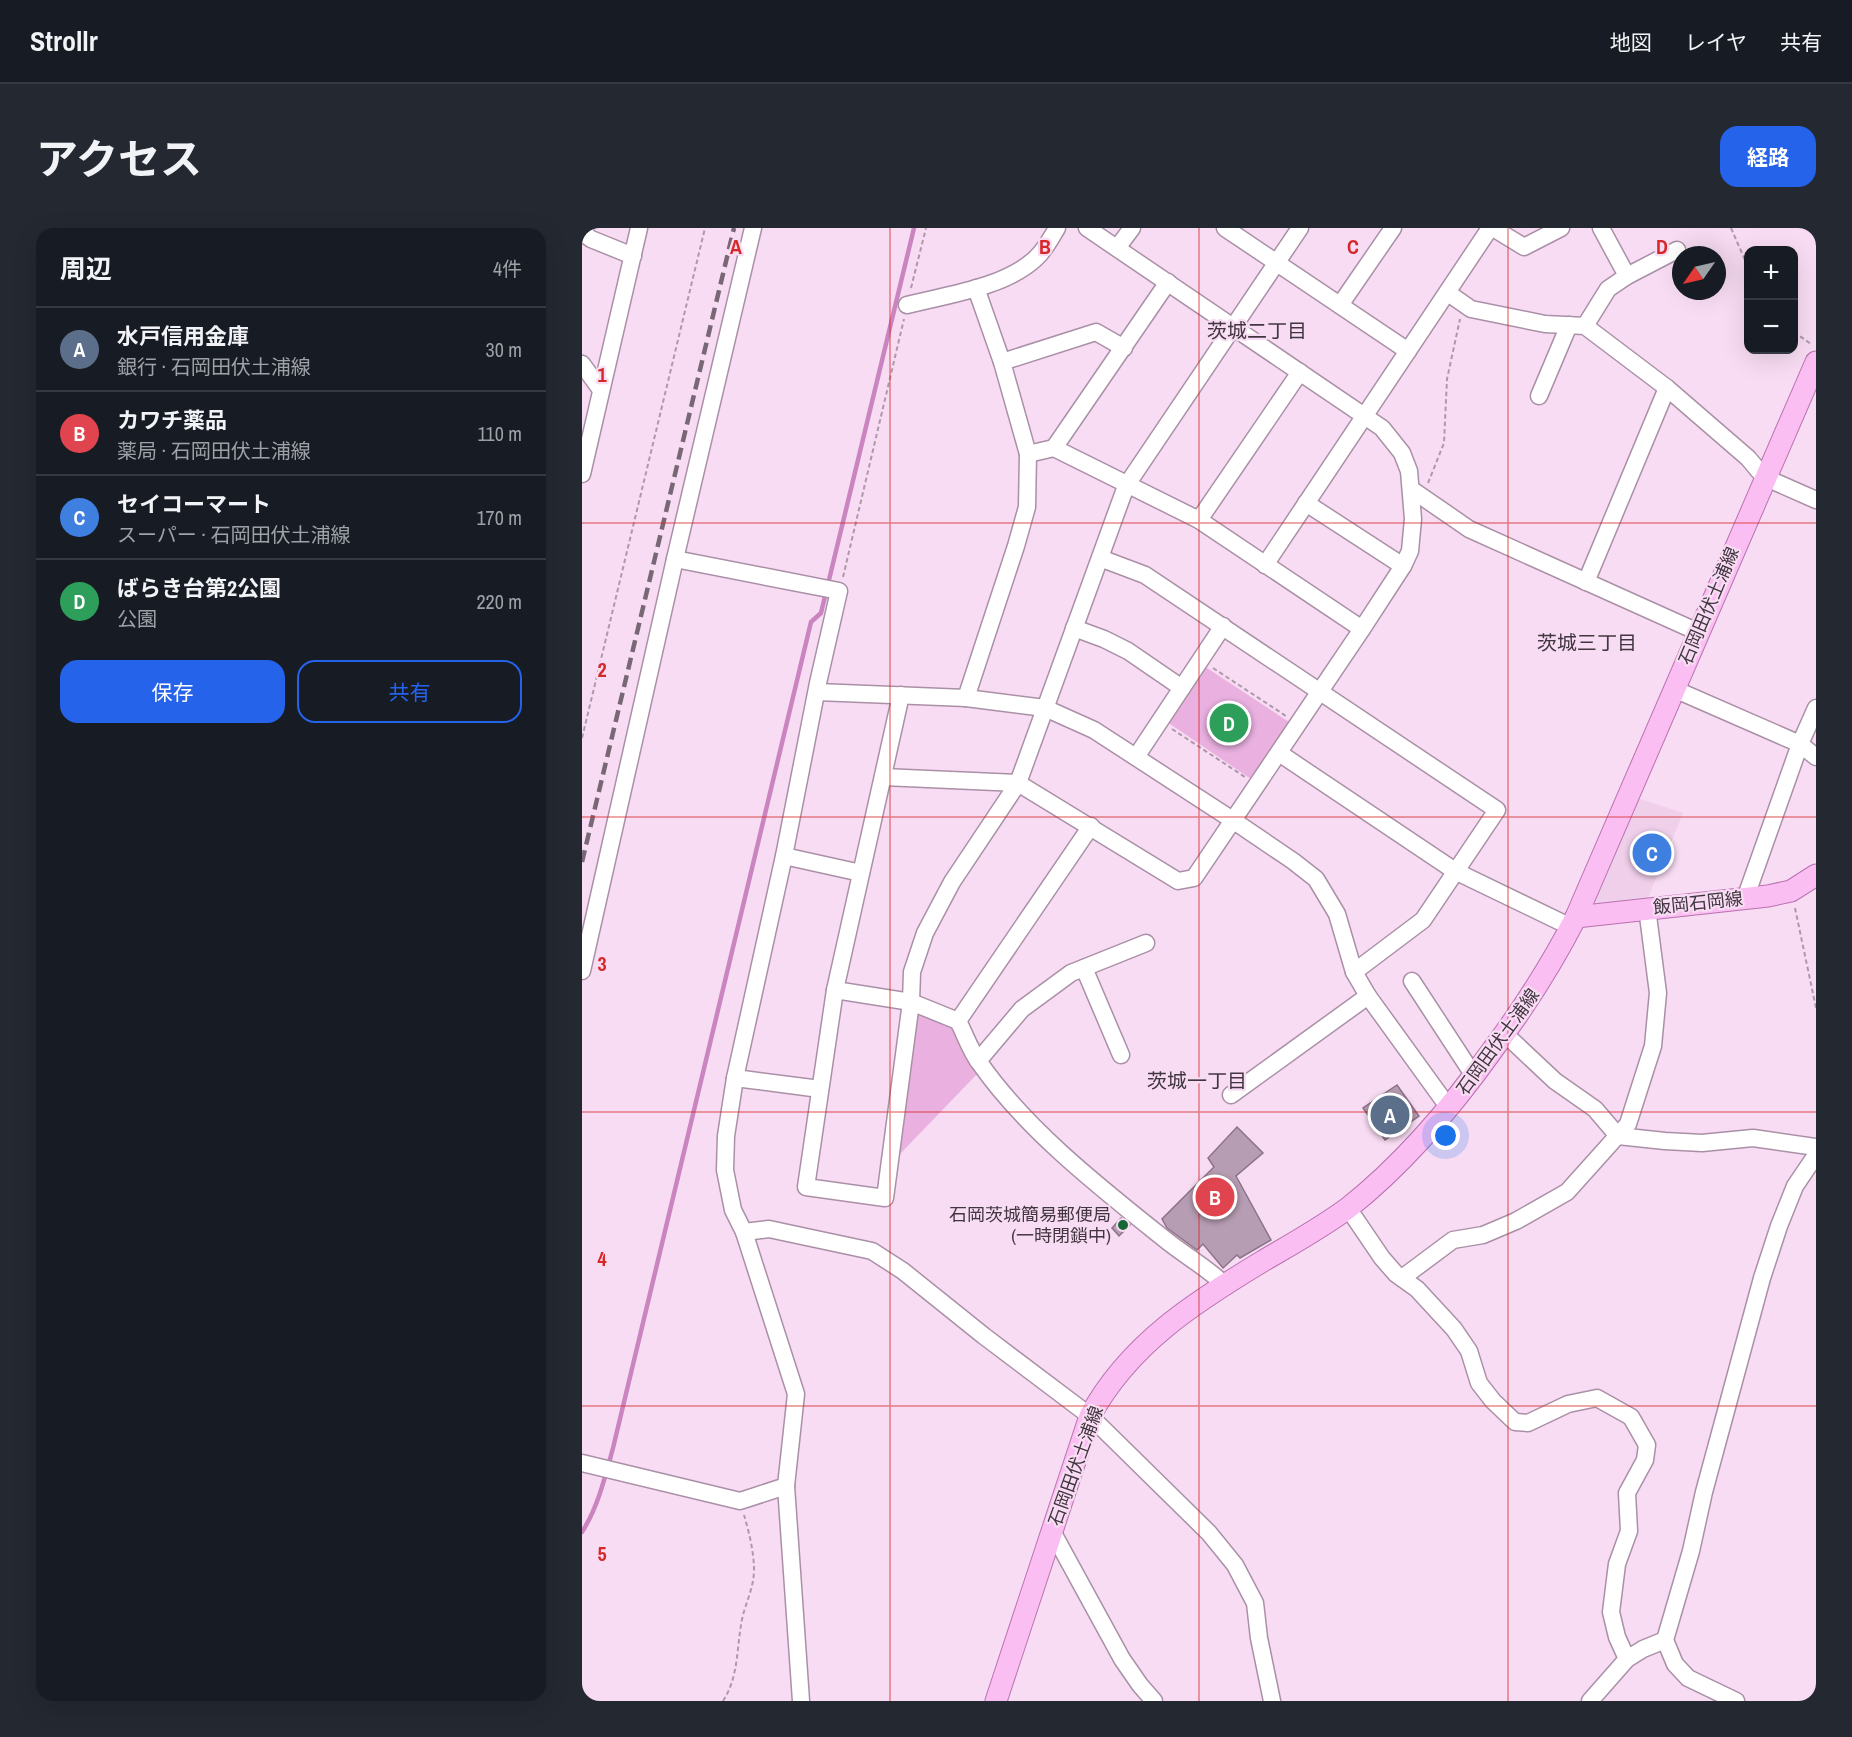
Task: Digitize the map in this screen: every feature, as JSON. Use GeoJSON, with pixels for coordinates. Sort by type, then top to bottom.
{"type":"FeatureCollection","features":[{"type":"Feature","properties":{"kind":"main road","name":"石岡田伏土浦線"},"geometry":{"type":"LineString","coordinates":[[996,1701],[1090,1416],[1117,1373],[1172,1321],[1348,1208],[1413,1148],[1449,1108],[1540,983],[1573,922],[1764,477],[1816,362]]}},
{"type":"Feature","properties":{"kind":"main road","name":"飯岡石岡線"},"geometry":{"type":"LineString","coordinates":[[1573,922],[1647,908],[1745,899],[1791,891],[1816,875]]}},
{"type":"Feature","properties":{"kind":"street"},"geometry":{"type":"LineString","coordinates":[[582,474],[639,228]]}},
{"type":"Feature","properties":{"kind":"street"},"geometry":{"type":"LineString","coordinates":[[582,971],[753,228]]}},
{"type":"Feature","properties":{"kind":"street"},"geometry":{"type":"LineString","coordinates":[[907,305],[976,288],[1016,274],[1037,258],[1057,228]]}},
{"type":"Feature","properties":{"kind":"street"},"geometry":{"type":"LineString","coordinates":[[883,777],[1018,783],[1178,881],[1194,878],[1403,567],[1410,551],[1417,493],[1402,453],[1382,428],[1087,228]]}},
{"type":"Feature","properties":{"kind":"street"},"geometry":{"type":"LineString","coordinates":[[1117,248],[1132,228]]}},
{"type":"Feature","properties":{"kind":"street"},"geometry":{"type":"LineString","coordinates":[[1225,228],[1408,351]]}},
{"type":"Feature","properties":{"kind":"street"},"geometry":{"type":"LineString","coordinates":[[901,695],[835,990],[806,1187],[885,1198],[911,1002],[912,972],[925,933],[952,882],[1018,783],[1126,486],[1300,228]]}},
{"type":"Feature","properties":{"kind":"street"},"geometry":{"type":"LineString","coordinates":[[1340,305],[1393,228]]}},
{"type":"Feature","properties":{"kind":"street"},"geometry":{"type":"LineString","coordinates":[[1265,565],[1491,228],[1524,247],[1561,228]]}},
{"type":"Feature","properties":{"kind":"street"},"geometry":{"type":"LineString","coordinates":[[1601,228],[1627,276]]}},
{"type":"Feature","properties":{"kind":"street"},"geometry":{"type":"LineString","coordinates":[[582,232],[591,239],[633,256]]}},
{"type":"Feature","properties":{"kind":"street"},"geometry":{"type":"LineString","coordinates":[[1539,396],[1577,326],[1608,289],[1627,276],[1672,253]]}},
{"type":"Feature","properties":{"kind":"street"},"geometry":{"type":"LineString","coordinates":[[1054,448],[1168,282]]}},
{"type":"Feature","properties":{"kind":"street"},"geometry":{"type":"LineString","coordinates":[[966,698],[1027,507],[1028,454],[1002,362],[976,288]]}},
{"type":"Feature","properties":{"kind":"street"},"geometry":{"type":"LineString","coordinates":[[1448,293],[1471,309],[1534,322],[1577,326],[1667,388],[1748,458],[1764,477],[1816,500]]}},
{"type":"Feature","properties":{"kind":"street"},"geometry":{"type":"LineString","coordinates":[[1002,362],[1096,332],[1124,348]]}},
{"type":"Feature","properties":{"kind":"street"},"geometry":{"type":"LineString","coordinates":[[582,364],[602,390]]}},
{"type":"Feature","properties":{"kind":"street"},"geometry":{"type":"LineString","coordinates":[[1199,520],[1299,372]]}},
{"type":"Feature","properties":{"kind":"street"},"geometry":{"type":"LineString","coordinates":[[1586,582],[1667,388]]}},
{"type":"Feature","properties":{"kind":"street"},"geometry":{"type":"LineString","coordinates":[[1028,454],[1054,448],[1126,486],[1199,520],[1362,629]]}},
{"type":"Feature","properties":{"kind":"street"},"geometry":{"type":"LineString","coordinates":[[1417,493],[1469,529],[1698,632]]}},
{"type":"Feature","properties":{"kind":"street"},"geometry":{"type":"LineString","coordinates":[[1306,502],[1403,567]]}},
{"type":"Feature","properties":{"kind":"street"},"geometry":{"type":"LineString","coordinates":[[1100,558],[1145,575],[1497,810],[1423,920],[1354,972]]}},
{"type":"Feature","properties":{"kind":"street"},"geometry":{"type":"LineString","coordinates":[[675,559],[839,591],[735,1078],[726,1136],[725,1170],[734,1210],[744,1232],[796,1394],[786,1486],[801,1701]]}},
{"type":"Feature","properties":{"kind":"street"},"geometry":{"type":"LineString","coordinates":[[1136,757],[1223,626]]}},
{"type":"Feature","properties":{"kind":"street"},"geometry":{"type":"LineString","coordinates":[[1074,628],[1128,651],[1182,688]]}},
{"type":"Feature","properties":{"kind":"street"},"geometry":{"type":"LineString","coordinates":[[1674,689],[1800,744],[1816,758]]}},
{"type":"Feature","properties":{"kind":"street"},"geometry":{"type":"LineString","coordinates":[[816,692],[966,698],[1045,708],[1094,730],[1234,820],[1316,879],[1337,914],[1354,972],[1368,996],[1449,1108]]}},
{"type":"Feature","properties":{"kind":"street"},"geometry":{"type":"LineString","coordinates":[[1745,899],[1800,744],[1816,708]]}},
{"type":"Feature","properties":{"kind":"street"},"geometry":{"type":"LineString","coordinates":[[1279,753],[1455,871],[1573,922]]}},
{"type":"Feature","properties":{"kind":"street"},"geometry":{"type":"LineString","coordinates":[[958,1021],[1091,826]]}},
{"type":"Feature","properties":{"kind":"street"},"geometry":{"type":"LineString","coordinates":[[784,856],[861,873]]}},
{"type":"Feature","properties":{"kind":"street"},"geometry":{"type":"LineString","coordinates":[[1402,1278],[1453,1240],[1483,1235],[1516,1221],[1567,1192],[1628,1124],[1653,1046],[1658,993],[1647,908]]}},
{"type":"Feature","properties":{"kind":"street"},"geometry":{"type":"LineString","coordinates":[[978,1061],[1022,1009],[1071,973],[1146,943]]}},
{"type":"Feature","properties":{"kind":"street"},"geometry":{"type":"LineString","coordinates":[[1084,968],[1121,1055]]}},
{"type":"Feature","properties":{"kind":"street"},"geometry":{"type":"LineString","coordinates":[[1412,981],[1474,1076]]}},
{"type":"Feature","properties":{"kind":"street"},"geometry":{"type":"LineString","coordinates":[[835,990],[911,1002],[958,1021],[978,1061],[1020,1112],[1050,1143],[1168,1242],[1225,1285]]}},
{"type":"Feature","properties":{"kind":"street"},"geometry":{"type":"LineString","coordinates":[[1232,1095],[1368,996]]}},
{"type":"Feature","properties":{"kind":"street"},"geometry":{"type":"LineString","coordinates":[[1505,1034],[1555,1081],[1595,1109],[1618,1136],[1702,1143],[1753,1138],[1816,1147]]}},
{"type":"Feature","properties":{"kind":"street"},"geometry":{"type":"LineString","coordinates":[[735,1078],[820,1089]]}},
{"type":"Feature","properties":{"kind":"street"},"geometry":{"type":"LineString","coordinates":[[1736,1701],[1688,1678],[1675,1664],[1665,1640],[1691,1551],[1704,1492],[1759,1289],[1779,1226],[1795,1186],[1816,1155]]}},
{"type":"Feature","properties":{"kind":"street"},"geometry":{"type":"LineString","coordinates":[[1348,1208],[1382,1258],[1417,1289],[1454,1329],[1469,1351],[1479,1383],[1493,1401],[1515,1422],[1528,1423],[1568,1404],[1597,1398],[1631,1417],[1642,1433],[1647,1445],[1645,1460],[1628,1493],[1629,1531],[1617,1564],[1611,1612],[1617,1637],[1627,1659]]}},
{"type":"Feature","properties":{"kind":"street"},"geometry":{"type":"LineString","coordinates":[[744,1232],[769,1229],[872,1251],[903,1271],[1090,1416],[1209,1533],[1235,1565],[1255,1603],[1259,1638],[1272,1701]]}},
{"type":"Feature","properties":{"kind":"street"},"geometry":{"type":"LineString","coordinates":[[582,1463],[740,1501],[786,1486]]}},
{"type":"Feature","properties":{"kind":"street"},"geometry":{"type":"LineString","coordinates":[[1052,1531],[1122,1659],[1154,1701]]}},
{"type":"Feature","properties":{"kind":"street"},"geometry":{"type":"LineString","coordinates":[[1594,1700],[1627,1659],[1665,1640]]}},
{"type":"Feature","properties":{"kind":"path"},"geometry":{"type":"LineString","coordinates":[[582,738],[705,228]]}},
{"type":"Feature","properties":{"kind":"path"},"geometry":{"type":"LineString","coordinates":[[839,591],[926,228]]}},
{"type":"Feature","properties":{"kind":"path"},"geometry":{"type":"LineString","coordinates":[[1731,228],[1744,256]]}},
{"type":"Feature","properties":{"kind":"path"},"geometry":{"type":"LineString","coordinates":[[1417,493],[1444,443],[1447,379],[1464,304]]}},
{"type":"Feature","properties":{"kind":"path"},"geometry":{"type":"LineString","coordinates":[[1798,336],[1816,347]]}},
{"type":"Feature","properties":{"kind":"path"},"geometry":{"type":"LineString","coordinates":[[1200,660],[1288,717]]}},
{"type":"Feature","properties":{"kind":"path"},"geometry":{"type":"LineString","coordinates":[[1160,721],[1251,781]]}},
{"type":"Feature","properties":{"kind":"path"},"geometry":{"type":"LineString","coordinates":[[1791,891],[1816,1008]]}},
{"type":"Feature","properties":{"kind":"path"},"geometry":{"type":"LineString","coordinates":[[723,1701],[734,1680],[743,1616],[754,1570],[750,1536],[740,1501]]}},
{"type":"Feature","properties":{"kind":"path"},"geometry":{"type":"LineString","coordinates":[[1805,1701],[1816,1697]]}},
{"type":"Feature","properties":{"kind":"shaded area"},"geometry":{"type":"Polygon","coordinates":[[[1207,668],[1289,722],[1251,779],[1170,724],[1169,720],[1204,669],[1207,668]]]}},
{"type":"Feature","properties":{"kind":"shaded area"},"geometry":{"type":"Polygon","coordinates":[[[1634,797],[1683,813],[1648,898],[1645,901],[1600,909],[1591,904],[1634,797]]]}},
{"type":"Feature","properties":{"kind":"shaded area"},"geometry":{"type":"Polygon","coordinates":[[[922,1014],[954,1026],[979,1072],[899,1155],[916,1017],[922,1014]]]}},
{"type":"Feature","properties":{"kind":"building"},"geometry":{"type":"Polygon","coordinates":[[[1649,832],[1670,841],[1656,874],[1635,865],[1649,832]]]}},
{"type":"Feature","properties":{"kind":"building"},"geometry":{"type":"Polygon","coordinates":[[[1397,1085],[1419,1116],[1385,1140],[1363,1108],[1397,1085]]]}},
{"type":"Feature","properties":{"kind":"building"},"geometry":{"type":"Polygon","coordinates":[[[1237,1127],[1263,1153],[1236,1176],[1271,1240],[1240,1258],[1237,1255],[1223,1268],[1203,1244],[1197,1250],[1167,1228],[1162,1219],[1214,1167],[1208,1158],[1237,1127]]]}},
{"type":"Feature","properties":{"kind":"building","name":"石岡茨城簡易郵便局 (一時閉鎖中)"},"geometry":{"type":"Polygon","coordinates":[[[1121,1218],[1130,1225],[1119,1236],[1112,1228],[1121,1218]]]}},
{"type":"Feature","properties":{"kind":"waterway"},"geometry":{"type":"LineString","coordinates":[[582,1532],[597,1502],[613,1448],[811,622],[821,613],[914,228]]}},
{"type":"Feature","properties":{"kind":"railway"},"geometry":{"type":"LineString","coordinates":[[582,862],[734,228]]}},
{"type":"Feature","properties":{"kind":"place","name":"ばらき台第2公園"},"geometry":{"type":"Point","coordinates":[1229,723]}},
{"type":"Feature","properties":{"kind":"place","name":"セイコーマート"},"geometry":{"type":"Point","coordinates":[1652,853]}},
{"type":"Feature","properties":{"kind":"place","name":"水戸信用金庫"},"geometry":{"type":"Point","coordinates":[1390,1115]}},
{"type":"Feature","properties":{"kind":"place","name":"カワチ薬品"},"geometry":{"type":"Point","coordinates":[1215,1197]}},
{"type":"Feature","properties":{"kind":"place","name":"石岡茨城簡易郵便局 (一時閉鎖中)"},"geometry":{"type":"Point","coordinates":[1123,1225]}},
{"type":"Feature","properties":{"kind":"district","name":"茨城二丁目"},"geometry":{"type":"Point","coordinates":[1257,331]}},
{"type":"Feature","properties":{"kind":"district","name":"茨城三丁目"},"geometry":{"type":"Point","coordinates":[1587,643]}},
{"type":"Feature","properties":{"kind":"district","name":"茨城一丁目"},"geometry":{"type":"Point","coordinates":[1197,1081]}}]}
